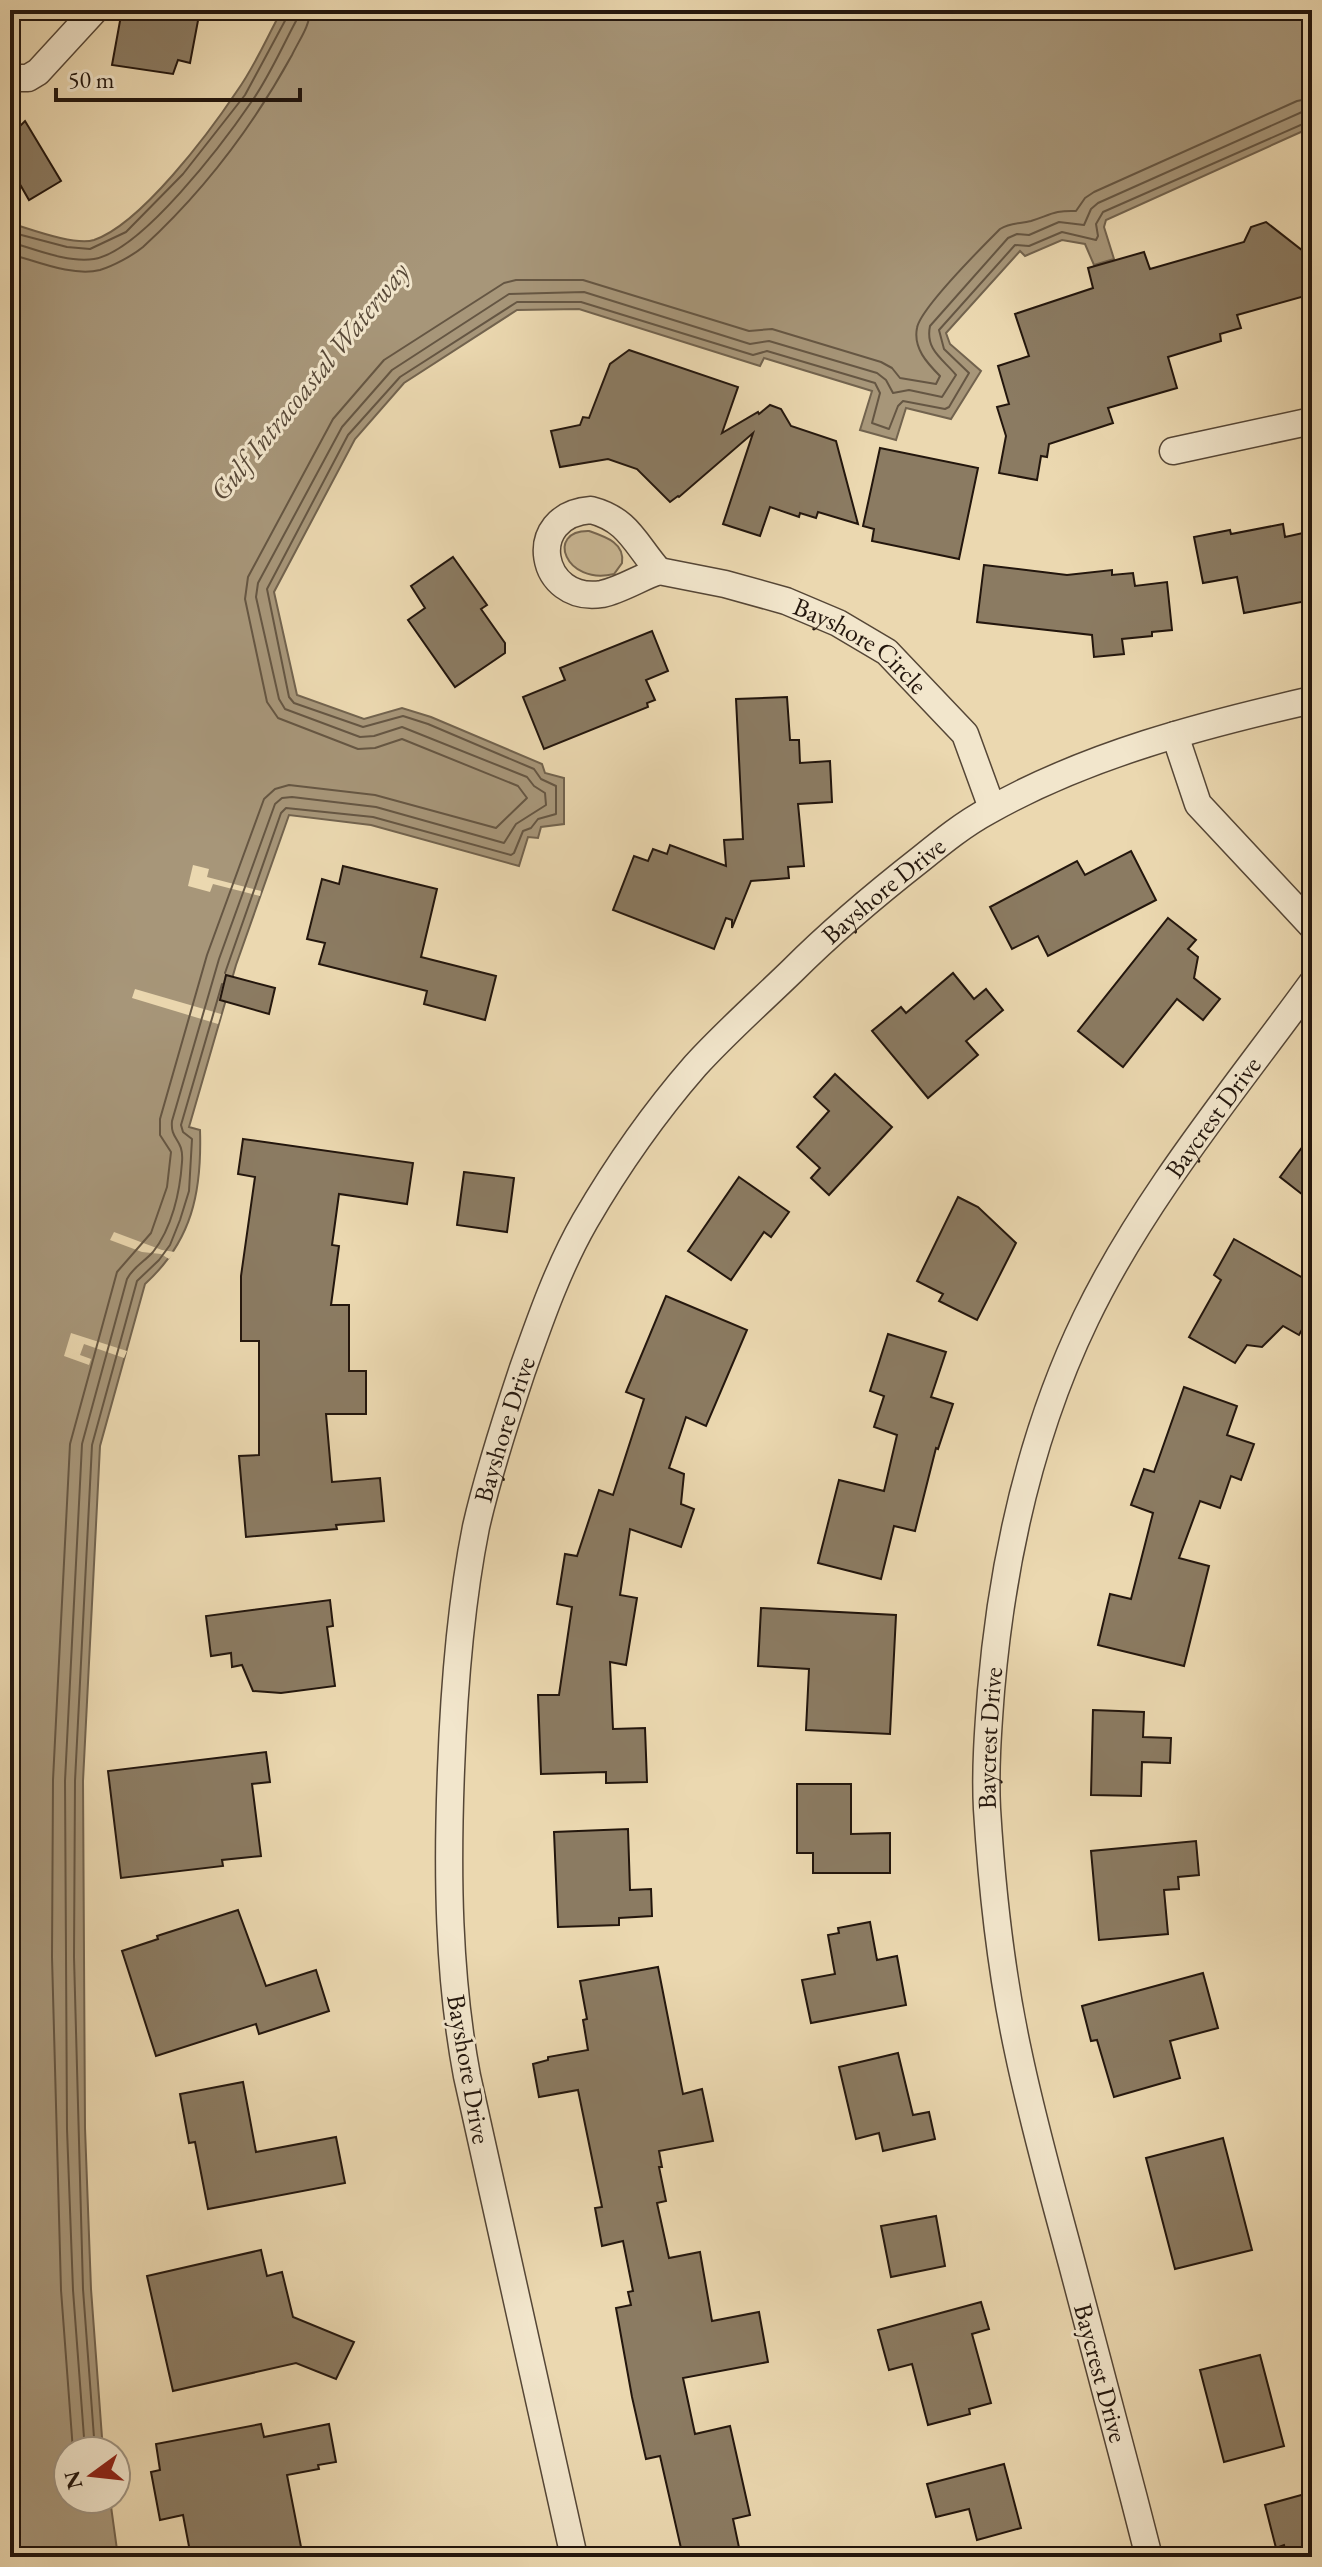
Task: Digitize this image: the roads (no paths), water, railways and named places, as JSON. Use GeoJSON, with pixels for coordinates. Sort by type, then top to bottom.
{"type":"FeatureCollection","features":[{"type":"Feature","properties":{"kind":"street"},"geometry":{"type":"LineString","coordinates":[[10,78],[28,78],[38,72],[95,10]]}},
{"type":"Feature","properties":{"kind":"street"},"geometry":{"type":"LineString","coordinates":[[1173,451],[1312,421]]}},
{"type":"Feature","properties":{"kind":"street","name":"Bayshore Circle"},"geometry":{"type":"LineString","coordinates":[[659,571],[725,584],[786,601],[838,623],[887,652],[965,734],[992,808]]}},
{"type":"Feature","properties":{"kind":"street","name":"Bayshore Drive"},"geometry":{"type":"LineString","coordinates":[[574,2557],[467,2076],[452,1969],[449,1812],[457,1655],[477,1526],[500,1439],[561,1269],[604,1189],[660,1108],[698,1063],[845,919],[951,834],[992,808],[1081,768],[1175,735],[1312,700]]}},
{"type":"Feature","properties":{"kind":"street"},"geometry":{"type":"LineString","coordinates":[[1175,735],[1198,804],[1312,926]]}},
{"type":"Feature","properties":{"kind":"street","name":"Baycrest Drive"},"geometry":{"type":"LineString","coordinates":[[1149,2557],[1032,2114],[1005,1984],[987,1804],[988,1733],[995,1647],[1007,1563],[1024,1488],[1050,1408],[1085,1321],[1114,1264],[1151,1204],[1312,983]]}},
{"type":"Feature","properties":{"kind":"water","name":"Gulf Intracoastal Waterway"},"geometry":{"type":"Polygon","coordinates":[[[282,10],[1312,10],[1312,127],[1106,220],[1104,227],[1114,259],[1094,265],[1085,244],[1062,240],[1025,256],[1020,251],[946,333],[950,344],[981,371],[951,419],[906,408],[896,440],[860,430],[872,391],[764,358],[760,366],[579,309],[517,310],[404,383],[355,439],[274,592],[297,695],[364,719],[402,708],[431,717],[542,764],[545,773],[564,778],[564,824],[541,827],[538,838],[528,837],[519,866],[371,825],[289,815],[236,965],[189,1127],[200,1130],[199,1174],[191,1214],[174,1251],[145,1284],[100,1446],[83,1781],[85,2128],[91,2289],[102,2435],[52,2435],[52,2515],[112,2515],[118,2557],[10,2557],[10,223],[76,241],[94,240],[112,231],[153,197],[173,175],[250,72],[282,10]]]}}]}
